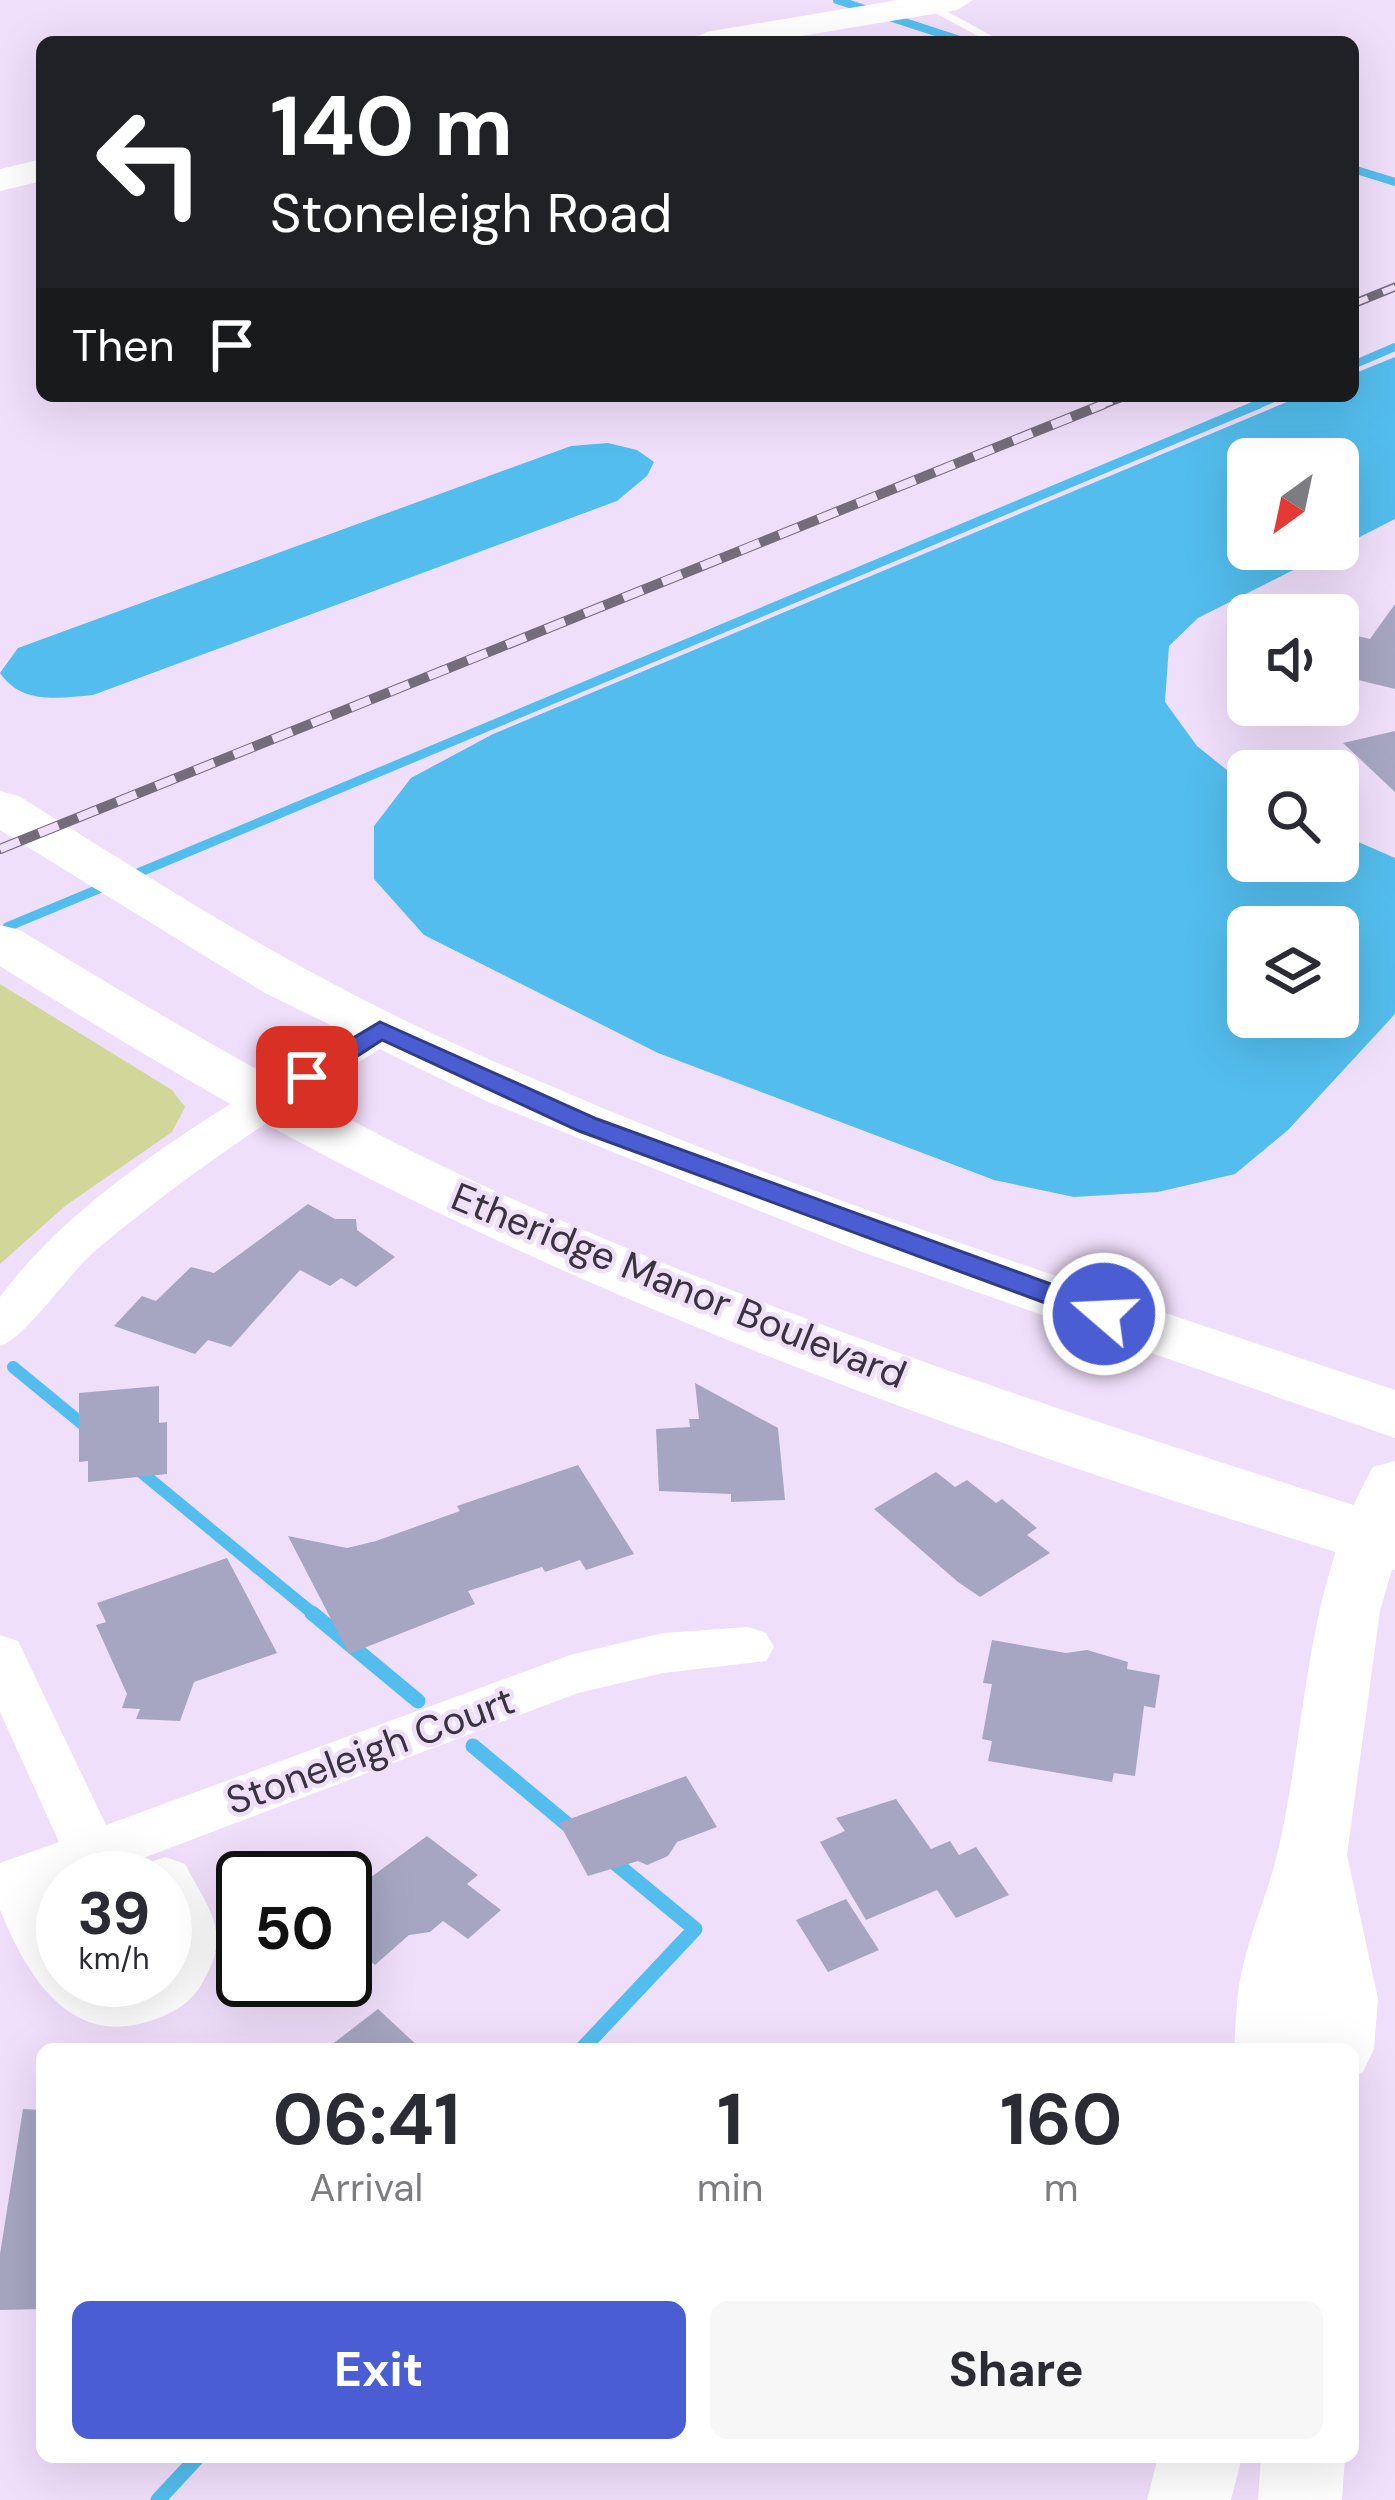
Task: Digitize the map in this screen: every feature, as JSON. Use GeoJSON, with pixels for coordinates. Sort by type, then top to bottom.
{"type":"FeatureCollection","features":[{"type":"Feature","properties":{"kind":"main road"},"geometry":{"type":"LineString","coordinates":[[742,36],[943,3]]}},
{"type":"Feature","properties":{"kind":"main road"},"geometry":{"type":"LineString","coordinates":[[0,180],[36,171]]}},
{"type":"Feature","properties":{"kind":"main road"},"geometry":{"type":"LineString","coordinates":[[0,808],[261,966],[380,1030],[588,1125],[979,1271],[1395,1414]]}},
{"type":"Feature","properties":{"kind":"main road","name":"Etheridge Manor Boulevard"},"geometry":{"type":"LineString","coordinates":[[0,942],[270,1100],[480,1208],[638,1277],[906,1380],[1387,1521]]}},
{"type":"Feature","properties":{"kind":"street"},"geometry":{"type":"LineString","coordinates":[[0,1330],[59,1260],[136,1197],[270,1100],[380,1030]]}},
{"type":"Feature","properties":{"kind":"street"},"geometry":{"type":"LineString","coordinates":[[1272,2043],[1278,1970],[1313,1852],[1348,1611],[1387,1521]]}},
{"type":"Feature","properties":{"kind":"street","name":"Stoneleigh Court"},"geometry":{"type":"LineString","coordinates":[[185,1851],[570,1675],[663,1653],[748,1647]]}},
{"type":"Feature","properties":{"kind":"street"},"geometry":{"type":"LineString","coordinates":[[0,1654],[91,1851]]}},
{"type":"Feature","properties":{"kind":"street"},"geometry":{"type":"LineString","coordinates":[[1313,1852],[1342,1999],[1338,2043]]}},
{"type":"Feature","properties":{"kind":"street"},"geometry":{"type":"LineString","coordinates":[[10,1883],[36,1929]]}},
{"type":"Feature","properties":{"kind":"street"},"geometry":{"type":"LineString","coordinates":[[1189,2500],[1198,2463]]}},
{"type":"Feature","properties":{"kind":"street"},"geometry":{"type":"LineString","coordinates":[[1300,2500],[1303,2463]]}},
{"type":"Feature","properties":{"kind":"lane"},"geometry":{"type":"LineString","coordinates":[[943,3],[989,36]]}},
{"type":"Feature","properties":{"kind":"green space"},"geometry":{"type":"Polygon","coordinates":[[[0,984],[172,1090],[185,1107],[172,1132],[65,1206],[0,1264],[0,984]]]}},
{"type":"Feature","properties":{"kind":"water"},"geometry":{"type":"Polygon","coordinates":[[[1395,357],[1395,519],[1359,537],[1359,438],[1227,438],[1227,570],[1293,570],[1246,594],[1227,594],[1227,603],[1198,618],[1169,646],[1165,702],[1197,746],[1227,770],[1227,882],[1359,882],[1359,842],[1395,858],[1395,1014],[1288,1130],[1235,1174],[1158,1192],[1074,1197],[994,1180],[658,1053],[424,935],[374,879],[374,826],[411,778],[493,734],[1287,402],[1359,402],[1359,372],[1395,357]]]}},
{"type":"Feature","properties":{"kind":"water"},"geometry":{"type":"Polygon","coordinates":[[[608,443],[637,450],[654,462],[647,476],[617,501],[93,695],[30,695],[0,673],[18,648],[571,446],[608,443]]]}},
{"type":"Feature","properties":{"kind":"building"},"geometry":{"type":"Polygon","coordinates":[[[1395,604],[1395,689],[1359,680],[1359,636],[1370,639],[1395,604]]]}},
{"type":"Feature","properties":{"kind":"building"},"geometry":{"type":"Polygon","coordinates":[[[1395,731],[1395,792],[1359,758],[1359,750],[1343,743],[1395,731]]]}},
{"type":"Feature","properties":{"kind":"building"},"geometry":{"type":"Polygon","coordinates":[[[308,1204],[335,1219],[356,1219],[357,1230],[395,1257],[356,1287],[341,1278],[330,1286],[300,1270],[231,1347],[208,1340],[195,1354],[114,1326],[142,1296],[156,1301],[191,1267],[214,1273],[308,1204]]]}},
{"type":"Feature","properties":{"kind":"building"},"geometry":{"type":"Polygon","coordinates":[[[695,1383],[778,1428],[785,1500],[731,1502],[731,1494],[659,1491],[656,1429],[690,1427],[689,1419],[699,1419],[695,1383]]]}},
{"type":"Feature","properties":{"kind":"building"},"geometry":{"type":"Polygon","coordinates":[[[159,1386],[159,1423],[167,1422],[167,1474],[88,1482],[88,1461],[79,1462],[79,1393],[159,1386]]]}},
{"type":"Feature","properties":{"kind":"building"},"geometry":{"type":"Polygon","coordinates":[[[578,1465],[634,1554],[586,1570],[580,1560],[545,1572],[542,1567],[468,1591],[475,1604],[349,1654],[288,1536],[347,1548],[376,1541],[460,1511],[457,1506],[578,1465]]]}},
{"type":"Feature","properties":{"kind":"building"},"geometry":{"type":"Polygon","coordinates":[[[936,1472],[955,1487],[967,1480],[996,1503],[1002,1499],[1037,1528],[1027,1535],[1050,1553],[980,1597],[958,1582],[874,1509],[936,1472]]]}},
{"type":"Feature","properties":{"kind":"building"},"geometry":{"type":"Polygon","coordinates":[[[227,1558],[277,1653],[194,1682],[180,1721],[136,1719],[140,1709],[122,1708],[127,1694],[96,1625],[106,1622],[97,1603],[227,1558]]]}},
{"type":"Feature","properties":{"kind":"building"},"geometry":{"type":"Polygon","coordinates":[[[992,1640],[1066,1653],[1087,1650],[1128,1662],[1127,1669],[1160,1675],[1155,1708],[1144,1706],[1135,1776],[1114,1773],[1112,1782],[988,1761],[992,1741],[982,1739],[992,1684],[983,1683],[992,1640]]]}},
{"type":"Feature","properties":{"kind":"building"},"geometry":{"type":"Polygon","coordinates":[[[686,1776],[717,1827],[677,1842],[668,1856],[647,1865],[638,1861],[588,1876],[559,1823],[686,1776]]]}},
{"type":"Feature","properties":{"kind":"building"},"geometry":{"type":"Polygon","coordinates":[[[896,1799],[931,1849],[950,1841],[959,1855],[976,1847],[1009,1895],[956,1918],[937,1890],[866,1920],[820,1842],[845,1831],[836,1818],[896,1799]]]}},
{"type":"Feature","properties":{"kind":"building"},"geometry":{"type":"Polygon","coordinates":[[[427,1836],[478,1875],[467,1884],[501,1910],[468,1939],[443,1921],[430,1932],[409,1935],[375,1965],[372,1876],[427,1836]]]}},
{"type":"Feature","properties":{"kind":"building"},"geometry":{"type":"Polygon","coordinates":[[[846,1899],[879,1950],[828,1972],[796,1920],[846,1899]]]}},
{"type":"Feature","properties":{"kind":"building"},"geometry":{"type":"Polygon","coordinates":[[[378,2009],[415,2043],[334,2043],[378,2009]]]}},
{"type":"Feature","properties":{"kind":"building"},"geometry":{"type":"Polygon","coordinates":[[[23,2109],[36,2110],[36,2309],[0,2310],[0,2254],[23,2109]]]}},
{"type":"Feature","properties":{"kind":"waterway"},"geometry":{"type":"LineString","coordinates":[[837,0],[948,36]]}},
{"type":"Feature","properties":{"kind":"waterway"},"geometry":{"type":"LineString","coordinates":[[1359,171],[1395,182]]}},
{"type":"Feature","properties":{"kind":"waterway"},"geometry":{"type":"LineString","coordinates":[[1359,362],[1395,347]]}},
{"type":"Feature","properties":{"kind":"waterway"},"geometry":{"type":"LineString","coordinates":[[1252,407],[1264,402]]}},
{"type":"Feature","properties":{"kind":"waterway"},"geometry":{"type":"LineString","coordinates":[[138,873],[1259,404]]}},
{"type":"Feature","properties":{"kind":"waterway"},"geometry":{"type":"LineString","coordinates":[[7,927],[101,888]]}},
{"type":"Feature","properties":{"kind":"waterway"},"geometry":{"type":"LineString","coordinates":[[13,1367],[91,1431]]}},
{"type":"Feature","properties":{"kind":"waterway"},"geometry":{"type":"LineString","coordinates":[[135,1467],[316,1616]]}},
{"type":"Feature","properties":{"kind":"waterway"},"geometry":{"type":"LineString","coordinates":[[312,1613],[418,1701]]}},
{"type":"Feature","properties":{"kind":"waterway"},"geometry":{"type":"LineString","coordinates":[[473,1746],[574,1830]]}},
{"type":"Feature","properties":{"kind":"waterway"},"geometry":{"type":"LineString","coordinates":[[588,2043],[695,1929],[609,1858]]}},
{"type":"Feature","properties":{"kind":"waterway"},"geometry":{"type":"LineString","coordinates":[[158,2500],[192,2463]]}},
{"type":"Feature","properties":{"kind":"railway"},"geometry":{"type":"LineString","coordinates":[[1359,302],[1395,287]]}},
{"type":"Feature","properties":{"kind":"railway"},"geometry":{"type":"LineString","coordinates":[[1097,407],[1110,402]]}},
{"type":"Feature","properties":{"kind":"railway"},"geometry":{"type":"LineString","coordinates":[[0,849],[1104,404]]}},
{"type":"Feature","properties":{"kind":"route"},"geometry":{"type":"LineString","coordinates":[[307,1077],[380,1030],[588,1125],[1104,1314]]}}]}
